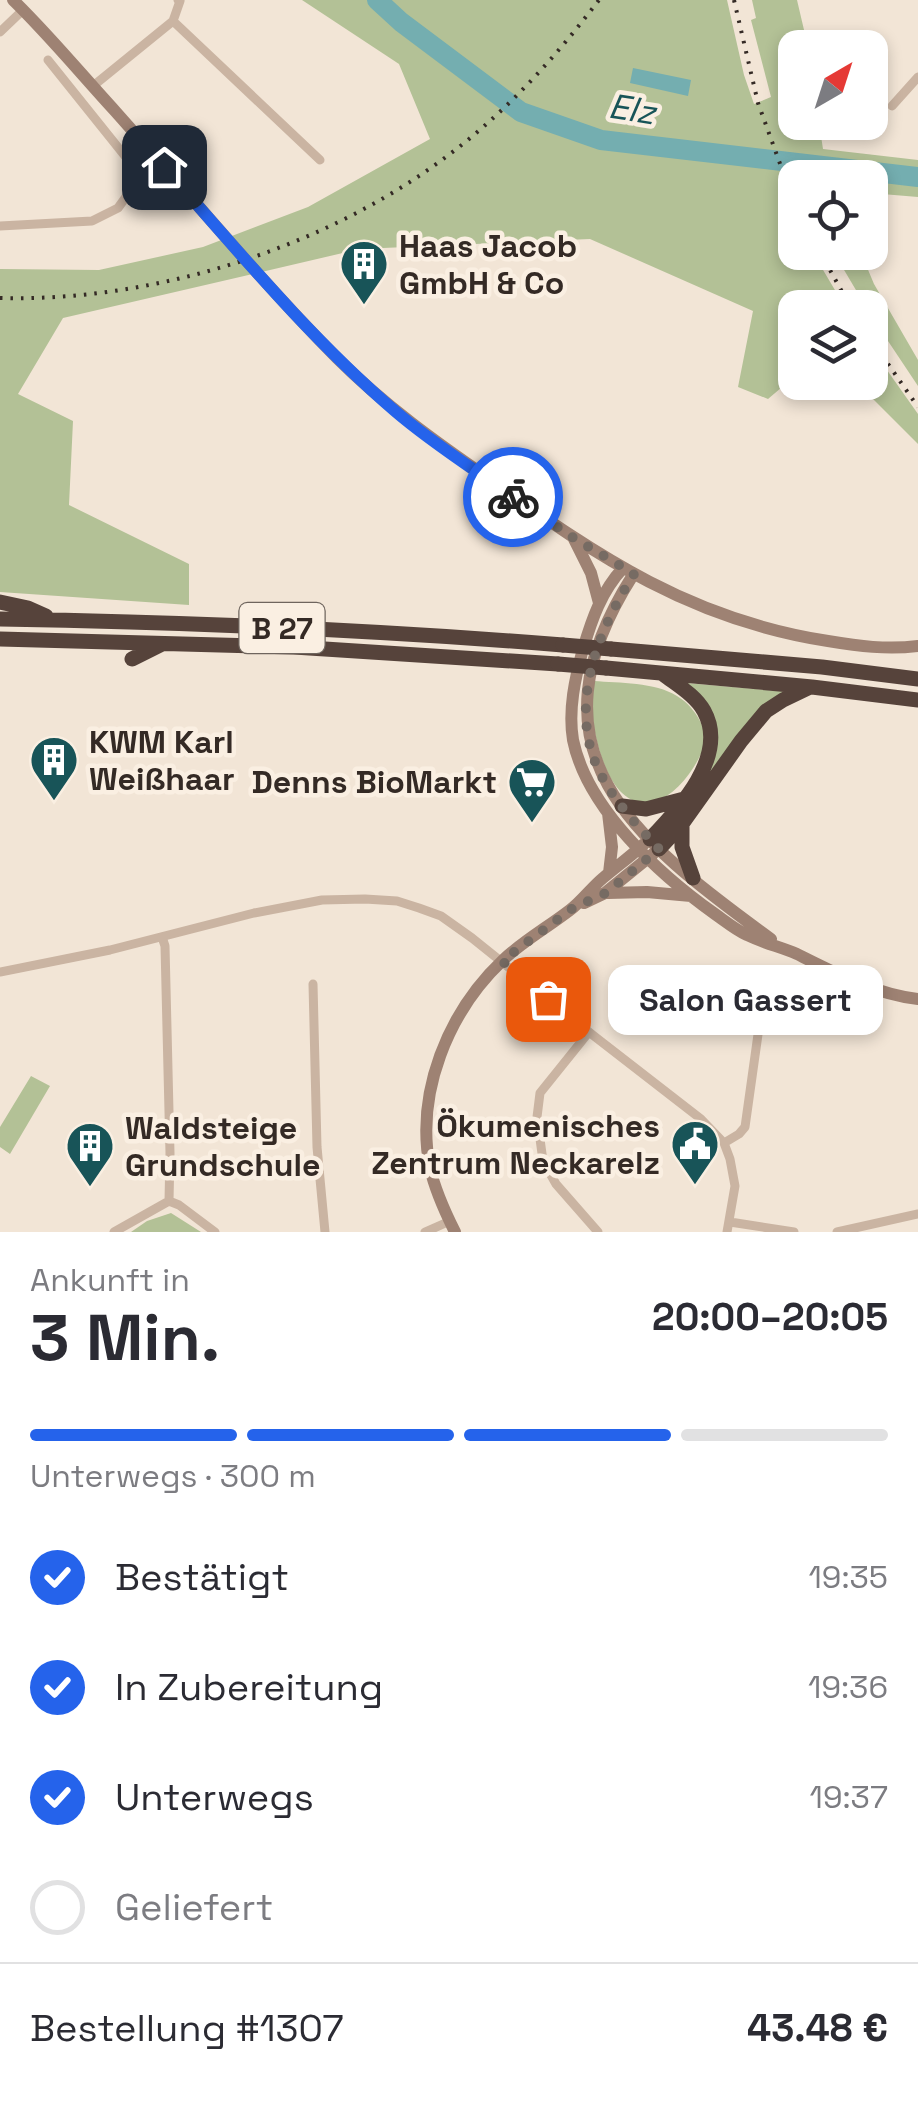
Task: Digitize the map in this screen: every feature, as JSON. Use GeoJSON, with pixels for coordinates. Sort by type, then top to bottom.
{"type":"FeatureCollection","features":[{"type":"Feature","properties":{"kind":"highway"},"geometry":{"type":"LineString","coordinates":[[0,602],[28,608],[55,620]]}},
{"type":"Feature","properties":{"kind":"highway","name":"B 27"},"geometry":{"type":"LineString","coordinates":[[0,619],[398,633],[822,667],[918,679]]}},
{"type":"Feature","properties":{"kind":"highway","name":"B 27"},"geometry":{"type":"LineString","coordinates":[[0,640],[294,647],[558,664],[812,686],[918,700]]}},
{"type":"Feature","properties":{"kind":"highway"},"geometry":{"type":"LineString","coordinates":[[132,660],[166,642]]}},
{"type":"Feature","properties":{"kind":"highway"},"geometry":{"type":"LineString","coordinates":[[649,849],[697,780],[710,740],[703,708],[660,672]]}},
{"type":"Feature","properties":{"kind":"highway"},"geometry":{"type":"LineString","coordinates":[[649,849],[682,824],[766,711],[812,686]]}},
{"type":"Feature","properties":{"kind":"highway"},"geometry":{"type":"LineString","coordinates":[[615,808],[646,808],[684,799]]}},
{"type":"Feature","properties":{"kind":"highway"},"geometry":{"type":"LineString","coordinates":[[682,824],[682,847],[693,878]]}},
{"type":"Feature","properties":{"kind":"street"},"geometry":{"type":"LineString","coordinates":[[93,86],[173,21],[178,0]]}},
{"type":"Feature","properties":{"kind":"street"},"geometry":{"type":"LineString","coordinates":[[0,32],[18,5],[339,360],[399,414],[572,537],[699,607],[772,631],[867,647],[918,646]]}},
{"type":"Feature","properties":{"kind":"street"},"geometry":{"type":"LineString","coordinates":[[173,21],[320,160]]}},
{"type":"Feature","properties":{"kind":"street"},"geometry":{"type":"LineString","coordinates":[[0,226],[92,220],[118,208],[140,176],[48,60]]}},
{"type":"Feature","properties":{"kind":"street"},"geometry":{"type":"LineString","coordinates":[[892,106],[918,77]]}},
{"type":"Feature","properties":{"kind":"street"},"geometry":{"type":"LineString","coordinates":[[572,537],[591,573],[599,603]]}},
{"type":"Feature","properties":{"kind":"street"},"geometry":{"type":"LineString","coordinates":[[609,873],[615,808],[594,757],[586,710],[588,683],[600,637],[628,571]]}},
{"type":"Feature","properties":{"kind":"street"},"geometry":{"type":"LineString","coordinates":[[628,571],[608,586],[599,603],[576,673],[573,740],[581,763],[690,896],[746,935],[842,976],[918,999]]}},
{"type":"Feature","properties":{"kind":"street"},"geometry":{"type":"LineString","coordinates":[[616,603],[652,584]]}},
{"type":"Feature","properties":{"kind":"street"},"geometry":{"type":"LineString","coordinates":[[425,1232],[452,1227],[434,1179],[428,1109],[434,1074],[454,1022],[502,961],[573,908],[609,873],[649,849]]}},
{"type":"Feature","properties":{"kind":"street"},"geometry":{"type":"LineString","coordinates":[[649,849],[785,949]]}},
{"type":"Feature","properties":{"kind":"street"},"geometry":{"type":"LineString","coordinates":[[573,908],[606,893],[649,849]]}},
{"type":"Feature","properties":{"kind":"street"},"geometry":{"type":"LineString","coordinates":[[606,893],[690,896]]}},
{"type":"Feature","properties":{"kind":"street"},"geometry":{"type":"LineString","coordinates":[[0,972],[288,906],[364,898],[396,901],[440,916],[702,1119],[724,1143],[735,1186],[728,1227],[794,1232]]}},
{"type":"Feature","properties":{"kind":"street"},"geometry":{"type":"LineString","coordinates":[[162,937],[169,1201]]}},
{"type":"Feature","properties":{"kind":"street"},"geometry":{"type":"LineString","coordinates":[[313,984],[317,1143],[324,1232]]}},
{"type":"Feature","properties":{"kind":"street"},"geometry":{"type":"LineString","coordinates":[[724,1143],[745,1127],[760,1020]]}},
{"type":"Feature","properties":{"kind":"street"},"geometry":{"type":"LineString","coordinates":[[589,1032],[540,1093],[536,1117],[544,1161],[556,1184],[598,1232]]}},
{"type":"Feature","properties":{"kind":"street"},"geometry":{"type":"LineString","coordinates":[[114,1232],[169,1201],[215,1232]]}},
{"type":"Feature","properties":{"kind":"street"},"geometry":{"type":"LineString","coordinates":[[836,1232],[918,1214]]}},
{"type":"Feature","properties":{"kind":"green space"},"geometry":{"type":"Polygon","coordinates":[[[302,0],[727,0],[754,104],[771,97],[751,20],[756,18],[752,0],[797,0],[804,30],[778,30],[778,140],[822,140],[823,149],[918,160],[918,197],[888,194],[888,160],[778,160],[778,270],[823,270],[835,290],[778,290],[778,390],[768,399],[738,387],[753,311],[590,239],[360,249],[63,318],[18,394],[73,421],[69,505],[189,564],[189,605],[0,592],[0,269],[99,270],[203,247],[308,207],[430,139],[399,64],[302,0]]]}},
{"type":"Feature","properties":{"kind":"green space"},"geometry":{"type":"Polygon","coordinates":[[[844,270],[868,270],[877,290],[856,290],[844,270]]]}},
{"type":"Feature","properties":{"kind":"green space"},"geometry":{"type":"Polygon","coordinates":[[[888,308],[918,360],[918,386],[888,341],[888,308]]]}},
{"type":"Feature","properties":{"kind":"green space"},"geometry":{"type":"Polygon","coordinates":[[[888,372],[918,414],[918,444],[874,400],[888,400],[888,372]]]}},
{"type":"Feature","properties":{"kind":"green space"},"geometry":{"type":"Polygon","coordinates":[[[594,681],[668,691],[696,714],[703,727],[703,749],[689,774],[666,797],[654,802],[631,800],[612,780],[595,733],[594,681]]]}},
{"type":"Feature","properties":{"kind":"green space"},"geometry":{"type":"Polygon","coordinates":[[[686,683],[790,692],[673,824],[715,753],[686,683]]]}},
{"type":"Feature","properties":{"kind":"green space"},"geometry":{"type":"Polygon","coordinates":[[[31,1076],[50,1086],[10,1154],[0,1147],[0,1127],[31,1076]]]}},
{"type":"Feature","properties":{"kind":"green space"},"geometry":{"type":"Polygon","coordinates":[[[171,1213],[201,1232],[131,1232],[147,1221],[171,1213]]]}},
{"type":"Feature","properties":{"kind":"water"},"geometry":{"type":"Polygon","coordinates":[[[633,68],[691,80],[688,96],[630,83],[633,68]]]}},
{"type":"Feature","properties":{"kind":"waterway","name":"Elz"},"geometry":{"type":"LineString","coordinates":[[377,0],[521,112],[601,140],[918,177]]}},
{"type":"Feature","properties":{"kind":"railway"},"geometry":{"type":"LineString","coordinates":[[0,298],[56,297],[170,281],[226,266],[335,224],[432,167],[479,131],[542,69],[599,0]]}},
{"type":"Feature","properties":{"kind":"railway"},"geometry":{"type":"LineString","coordinates":[[734,0],[758,103],[779,160]]}},
{"type":"Feature","properties":{"kind":"railway"},"geometry":{"type":"LineString","coordinates":[[830,270],[841,290]]}},
{"type":"Feature","properties":{"kind":"railway"},"geometry":{"type":"LineString","coordinates":[[888,364],[918,407]]}},
{"type":"Feature","properties":{"kind":"way so far"},"geometry":{"type":"LineString","coordinates":[[513,497],[634,574],[600,637],[588,683],[588,735],[604,780],[659,849],[606,893],[573,908],[502,961],[548,999]]}},
{"type":"Feature","properties":{"kind":"place","name":"Haas Jacob GmbH & Co"},"geometry":{"type":"Point","coordinates":[364,306]}},
{"type":"Feature","properties":{"kind":"place","name":"KWM Karl Weißhaar"},"geometry":{"type":"Point","coordinates":[54,802]}},
{"type":"Feature","properties":{"kind":"place","name":"Denns BioMarkt"},"geometry":{"type":"Point","coordinates":[532,824]}},
{"type":"Feature","properties":{"kind":"place","name":"Salon Gassert"},"geometry":{"type":"Point","coordinates":[548,999]}},
{"type":"Feature","properties":{"kind":"place","name":"Ökumenisches Zentrum Neckarelz"},"geometry":{"type":"Point","coordinates":[695,1186]}},
{"type":"Feature","properties":{"kind":"place","name":"Waldsteige Grundschule"},"geometry":{"type":"Point","coordinates":[90,1188]}},
{"type":"Feature","properties":{"kind":"route"},"geometry":{"type":"LineString","coordinates":[[164,167],[339,360],[399,414],[513,497]]}}]}
